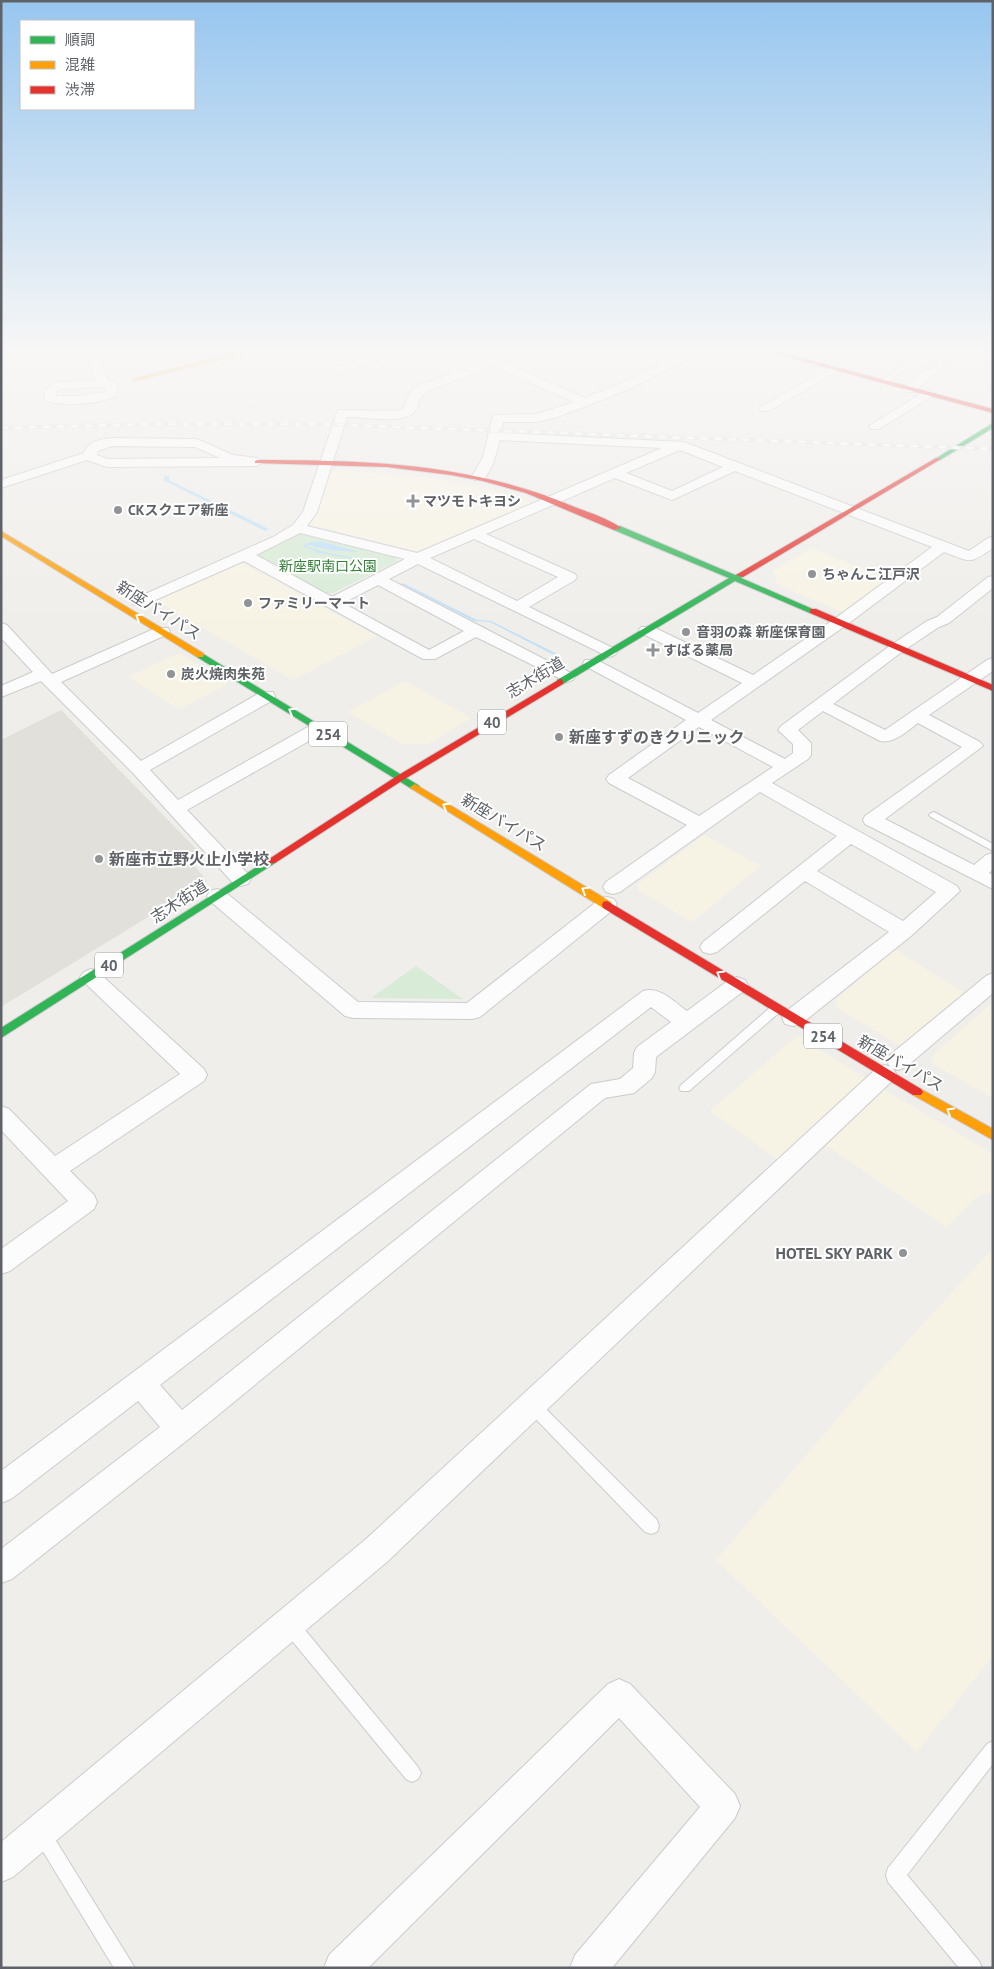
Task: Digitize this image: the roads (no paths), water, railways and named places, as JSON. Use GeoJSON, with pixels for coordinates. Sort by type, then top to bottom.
{"type":"FeatureCollection","features":[{"type":"Feature","properties":{"kind":"main road","name":"志木街道"},"geometry":{"type":"LineString","coordinates":[[1,1034],[400,778],[567,677],[966,442]]}},
{"type":"Feature","properties":{"kind":"main road"},"geometry":{"type":"LineString","coordinates":[[257,462],[327,461],[402,464],[479,477],[551,500],[993,688]]}},
{"type":"Feature","properties":{"kind":"main road","name":"新座バイパス"},"geometry":{"type":"LineString","coordinates":[[1,533],[400,778],[611,891],[737,985],[799,1009],[895,1064],[993,1135]]}},
{"type":"Feature","properties":{"kind":"street"},"geometry":{"type":"LineString","coordinates":[[90,455],[92,449],[96,446],[112,442],[188,442],[203,444],[211,450],[230,458],[257,462]]}},
{"type":"Feature","properties":{"kind":"street"},"geometry":{"type":"LineString","coordinates":[[139,602],[278,540],[298,528],[310,512],[333,442]]}},
{"type":"Feature","properties":{"kind":"street"},"geometry":{"type":"LineString","coordinates":[[479,477],[484,470],[492,442]]}},
{"type":"Feature","properties":{"kind":"street"},"geometry":{"type":"LineString","coordinates":[[615,442],[679,445],[971,557],[993,541]]}},
{"type":"Feature","properties":{"kind":"street"},"geometry":{"type":"LineString","coordinates":[[331,603],[418,558],[679,445]]}},
{"type":"Feature","properties":{"kind":"street"},"geometry":{"type":"LineString","coordinates":[[194,462],[206,457],[211,450]]}},
{"type":"Feature","properties":{"kind":"street"},"geometry":{"type":"LineString","coordinates":[[90,455],[93,459],[107,463],[257,462]]}},
{"type":"Feature","properties":{"kind":"street"},"geometry":{"type":"LineString","coordinates":[[1,484],[90,455]]}},
{"type":"Feature","properties":{"kind":"street"},"geometry":{"type":"LineString","coordinates":[[614,473],[672,496],[735,466]]}},
{"type":"Feature","properties":{"kind":"street"},"geometry":{"type":"LineString","coordinates":[[298,528],[418,558],[610,652]]}},
{"type":"Feature","properties":{"kind":"street"},"geometry":{"type":"LineString","coordinates":[[476,534],[570,577],[517,607]]}},
{"type":"Feature","properties":{"kind":"street"},"geometry":{"type":"LineString","coordinates":[[700,824],[615,779],[682,730],[839,623],[943,546]]}},
{"type":"Feature","properties":{"kind":"street"},"geometry":{"type":"LineString","coordinates":[[244,555],[429,656],[476,631]]}},
{"type":"Feature","properties":{"kind":"street"},"geometry":{"type":"LineString","coordinates":[[378,579],[567,677]]}},
{"type":"Feature","properties":{"kind":"street"},"geometry":{"type":"LineString","coordinates":[[217,896],[352,1010],[472,1011],[611,891],[700,824],[802,755],[802,743],[787,730],[897,648],[942,620],[993,580]]}},
{"type":"Feature","properties":{"kind":"street"},"geometry":{"type":"LineString","coordinates":[[1,628],[46,678],[139,769],[242,879]]}},
{"type":"Feature","properties":{"kind":"street"},"geometry":{"type":"LineString","coordinates":[[647,630],[754,682]]}},
{"type":"Feature","properties":{"kind":"street"},"geometry":{"type":"LineString","coordinates":[[1,692],[46,678],[162,631]]}},
{"type":"Feature","properties":{"kind":"street"},"geometry":{"type":"LineString","coordinates":[[591,663],[785,766]]}},
{"type":"Feature","properties":{"kind":"street"},"geometry":{"type":"LineString","coordinates":[[823,705],[886,736],[993,663]]}},
{"type":"Feature","properties":{"kind":"street"},"geometry":{"type":"LineString","coordinates":[[139,769],[267,696]]}},
{"type":"Feature","properties":{"kind":"street"},"geometry":{"type":"LineString","coordinates":[[916,715],[974,746],[872,820],[984,878],[993,859]]}},
{"type":"Feature","properties":{"kind":"street"},"geometry":{"type":"LineString","coordinates":[[175,809],[319,728]]}},
{"type":"Feature","properties":{"kind":"street"},"geometry":{"type":"LineString","coordinates":[[760,784],[950,891],[904,931],[799,1009]]}},
{"type":"Feature","properties":{"kind":"street"},"geometry":{"type":"LineString","coordinates":[[710,947],[850,835]]}},
{"type":"Feature","properties":{"kind":"street"},"geometry":{"type":"LineString","coordinates":[[804,872],[904,931]]}},
{"type":"Feature","properties":{"kind":"street"},"geometry":{"type":"LineString","coordinates":[[54,1169],[196,1076],[91,977]]}},
{"type":"Feature","properties":{"kind":"street"},"geometry":{"type":"LineString","coordinates":[[1,1865],[378,1550],[895,1064],[993,981]]}},
{"type":"Feature","properties":{"kind":"street"},"geometry":{"type":"LineString","coordinates":[[1,1568],[180,1429],[599,1090],[626,1086],[644,1072],[645,1052],[737,985]]}},
{"type":"Feature","properties":{"kind":"street"},"geometry":{"type":"LineString","coordinates":[[1,1489],[651,996],[687,1022]]}},
{"type":"Feature","properties":{"kind":"street"},"geometry":{"type":"LineString","coordinates":[[1,1115],[85,1202],[1,1263]]}},
{"type":"Feature","properties":{"kind":"street"},"geometry":{"type":"LineString","coordinates":[[141,1384],[180,1429]]}},
{"type":"Feature","properties":{"kind":"street"},"geometry":{"type":"LineString","coordinates":[[342,1968],[618,1695],[723,1806],[588,1968]]}},
{"type":"Feature","properties":{"kind":"lane"},"geometry":{"type":"LineString","coordinates":[[934,815],[993,848]]}},
{"type":"Feature","properties":{"kind":"lane"},"geometry":{"type":"LineString","coordinates":[[685,1088],[799,1009]]}},
{"type":"Feature","properties":{"kind":"lane"},"geometry":{"type":"LineString","coordinates":[[532,1405],[651,1526]]}},
{"type":"Feature","properties":{"kind":"lane"},"geometry":{"type":"LineString","coordinates":[[289,1624],[412,1773]]}},
{"type":"Feature","properties":{"kind":"lane"},"geometry":{"type":"LineString","coordinates":[[972,1968],[895,1875],[993,1750]]}},
{"type":"Feature","properties":{"kind":"lane"},"geometry":{"type":"LineString","coordinates":[[41,1832],[126,1968]]}},
{"type":"Feature","properties":{"kind":"water"},"geometry":{"type":"Polygon","coordinates":[[[165,476],[170,476],[169,480],[269,529],[265,531],[163,480],[165,476]]]}},
{"type":"Feature","properties":{"kind":"water"},"geometry":{"type":"Polygon","coordinates":[[[320,541],[360,552],[306,546],[324,552],[382,564],[319,553],[302,546],[320,541]]]}},
{"type":"Feature","properties":{"kind":"water"},"geometry":{"type":"Polygon","coordinates":[[[403,583],[477,620],[491,621],[559,655],[556,656],[490,622],[474,621],[401,584],[403,583]]]}},
{"type":"Feature","properties":{"kind":"railway"},"geometry":{"type":"LineString","coordinates":[[800,442],[993,449]]}},
{"type":"Feature","properties":{"kind":"place","name":"マツモトキヨシ"},"geometry":{"type":"Point","coordinates":[413,501]}},
{"type":"Feature","properties":{"kind":"place","name":"CKスクエア新座"},"geometry":{"type":"Point","coordinates":[118,510]}},
{"type":"Feature","properties":{"kind":"place","name":"ちゃんこ江戸沢"},"geometry":{"type":"Point","coordinates":[812,574]}},
{"type":"Feature","properties":{"kind":"place","name":"ファミリーマート"},"geometry":{"type":"Point","coordinates":[248,603]}},
{"type":"Feature","properties":{"kind":"place","name":"音羽の森 新座保育園"},"geometry":{"type":"Point","coordinates":[686,632]}},
{"type":"Feature","properties":{"kind":"place","name":"すばる薬局"},"geometry":{"type":"Point","coordinates":[653,650]}},
{"type":"Feature","properties":{"kind":"place","name":"炭火焼肉朱苑"},"geometry":{"type":"Point","coordinates":[171,674]}},
{"type":"Feature","properties":{"kind":"place","name":"新座すずのきクリニック"},"geometry":{"type":"Point","coordinates":[559,737]}},
{"type":"Feature","properties":{"kind":"place","name":"新座市立野火止小学校"},"geometry":{"type":"Point","coordinates":[99,859]}},
{"type":"Feature","properties":{"kind":"place","name":"HOTEL SKY PARK"},"geometry":{"type":"Point","coordinates":[903,1253]}},
{"type":"Feature","properties":{"kind":"park label","name":"新座駅南口公園"},"geometry":{"type":"Point","coordinates":[328,566]}}]}
